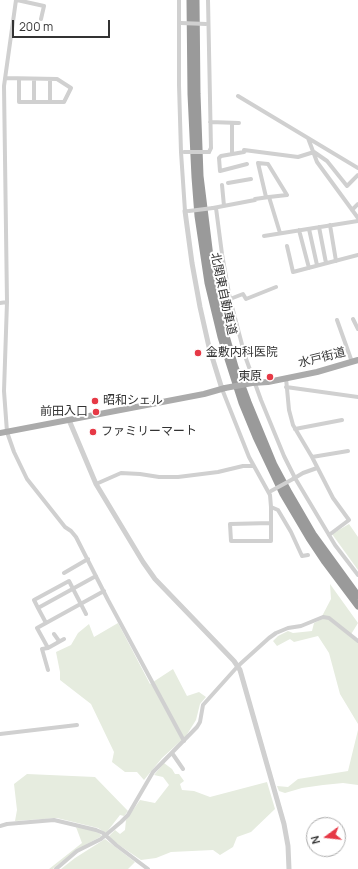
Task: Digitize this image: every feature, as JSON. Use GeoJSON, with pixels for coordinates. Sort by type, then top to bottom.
{"type":"FeatureCollection","features":[{"type":"Feature","properties":{"kind":"highway","name":"北関東自動車道"},"geometry":{"type":"LineString","coordinates":[[190,0],[191,94],[195,177],[208,283],[220,337],[242,403],[256,438],[280,487],[309,538],[358,606]]}},
{"type":"Feature","properties":{"kind":"highway","name":"北関東自動車道"},"geometry":{"type":"LineString","coordinates":[[196,0],[200,176],[211,263],[226,336],[235,367],[248,402],[278,471],[313,534],[358,596]]}},
{"type":"Feature","properties":{"kind":"main road","name":"水戸街道"},"geometry":{"type":"LineString","coordinates":[[3,433],[254,385],[316,372],[355,361]]}},
{"type":"Feature","properties":{"kind":"street"},"geometry":{"type":"LineString","coordinates":[[41,19],[44,6],[16,0],[4,86],[7,302],[3,433],[28,479],[65,527],[76,537],[184,741]]}},
{"type":"Feature","properties":{"kind":"street"},"geometry":{"type":"LineString","coordinates":[[179,0],[179,85],[192,263],[209,347],[241,438],[254,466],[269,491],[271,507],[271,523],[271,541],[231,541],[230,524],[271,523]]}},
{"type":"Feature","properties":{"kind":"street"},"geometry":{"type":"LineString","coordinates":[[183,152],[209,152],[211,148],[207,24],[208,0]]}},
{"type":"Feature","properties":{"kind":"street"},"geometry":{"type":"LineString","coordinates":[[180,23],[207,24]]}},
{"type":"Feature","properties":{"kind":"street"},"geometry":{"type":"LineString","coordinates":[[5,78],[57,78],[71,88],[64,102],[19,102],[19,79]]}},
{"type":"Feature","properties":{"kind":"street"},"geometry":{"type":"LineString","coordinates":[[34,79],[34,102]]}},
{"type":"Feature","properties":{"kind":"street"},"geometry":{"type":"LineString","coordinates":[[50,79],[50,102]]}},
{"type":"Feature","properties":{"kind":"street"},"geometry":{"type":"LineString","coordinates":[[238,96],[358,168]]}},
{"type":"Feature","properties":{"kind":"street"},"geometry":{"type":"LineString","coordinates":[[210,122],[239,123]]}},
{"type":"Feature","properties":{"kind":"street"},"geometry":{"type":"LineString","coordinates":[[232,123],[232,154]]}},
{"type":"Feature","properties":{"kind":"street"},"geometry":{"type":"LineString","coordinates":[[264,236],[358,219],[317,162],[308,138]]}},
{"type":"Feature","properties":{"kind":"street"},"geometry":{"type":"LineString","coordinates":[[247,164],[220,171],[219,158],[221,156],[244,151],[298,157],[314,152]]}},
{"type":"Feature","properties":{"kind":"street"},"geometry":{"type":"LineString","coordinates":[[314,152],[327,161],[347,186],[358,175]]}},
{"type":"Feature","properties":{"kind":"street"},"geometry":{"type":"LineString","coordinates":[[187,211],[215,208],[255,199],[268,197],[287,194],[268,164],[258,163],[268,197],[280,233]]}},
{"type":"Feature","properties":{"kind":"street"},"geometry":{"type":"LineString","coordinates":[[228,183],[251,179]]}},
{"type":"Feature","properties":{"kind":"street"},"geometry":{"type":"LineString","coordinates":[[222,185],[224,206]]}},
{"type":"Feature","properties":{"kind":"street"},"geometry":{"type":"LineString","coordinates":[[352,210],[358,204]]}},
{"type":"Feature","properties":{"kind":"street"},"geometry":{"type":"LineString","coordinates":[[215,208],[230,299],[254,385],[294,478],[329,535],[358,575]]}},
{"type":"Feature","properties":{"kind":"street"},"geometry":{"type":"LineString","coordinates":[[330,225],[336,261]]}},
{"type":"Feature","properties":{"kind":"street"},"geometry":{"type":"LineString","coordinates":[[319,227],[326,263]]}},
{"type":"Feature","properties":{"kind":"street"},"geometry":{"type":"LineString","coordinates":[[309,229],[317,266]]}},
{"type":"Feature","properties":{"kind":"street"},"geometry":{"type":"LineString","coordinates":[[298,230],[309,268]]}},
{"type":"Feature","properties":{"kind":"street"},"geometry":{"type":"LineString","coordinates":[[287,246],[293,272],[358,255]]}},
{"type":"Feature","properties":{"kind":"street"},"geometry":{"type":"LineString","coordinates":[[230,299],[243,294],[246,299],[276,287]]}},
{"type":"Feature","properties":{"kind":"street"},"geometry":{"type":"LineString","coordinates":[[0,303],[7,302]]}},
{"type":"Feature","properties":{"kind":"street"},"geometry":{"type":"LineString","coordinates":[[353,319],[358,329]]}},
{"type":"Feature","properties":{"kind":"street"},"geometry":{"type":"LineString","coordinates":[[337,320],[355,361]]}},
{"type":"Feature","properties":{"kind":"street"},"geometry":{"type":"LineString","coordinates":[[286,378],[291,420],[295,430],[312,457],[333,498],[349,520],[329,535]]}},
{"type":"Feature","properties":{"kind":"street"},"geometry":{"type":"LineString","coordinates":[[286,387],[358,397]]}},
{"type":"Feature","properties":{"kind":"street"},"geometry":{"type":"LineString","coordinates":[[69,420],[96,484],[148,570],[238,666],[284,824],[289,869]]}},
{"type":"Feature","properties":{"kind":"street"},"geometry":{"type":"LineString","coordinates":[[295,430],[342,420]]}},
{"type":"Feature","properties":{"kind":"street"},"geometry":{"type":"LineString","coordinates":[[312,457],[348,451]]}},
{"type":"Feature","properties":{"kind":"street"},"geometry":{"type":"LineString","coordinates":[[96,484],[121,474],[178,477],[218,472],[244,466],[254,466]]}},
{"type":"Feature","properties":{"kind":"street"},"geometry":{"type":"LineString","coordinates":[[269,491],[317,468]]}},
{"type":"Feature","properties":{"kind":"street"},"geometry":{"type":"LineString","coordinates":[[271,507],[278,510],[291,532],[302,556],[308,555]]}},
{"type":"Feature","properties":{"kind":"street"},"geometry":{"type":"LineString","coordinates":[[64,573],[88,558]]}},
{"type":"Feature","properties":{"kind":"street"},"geometry":{"type":"LineString","coordinates":[[38,608],[96,576]]}},
{"type":"Feature","properties":{"kind":"street"},"geometry":{"type":"LineString","coordinates":[[46,623],[34,600],[69,581],[86,614]]}},
{"type":"Feature","properties":{"kind":"street"},"geometry":{"type":"LineString","coordinates":[[48,648],[38,628],[104,591]]}},
{"type":"Feature","properties":{"kind":"street"},"geometry":{"type":"LineString","coordinates":[[56,869],[77,851],[106,836],[128,815],[153,772],[184,741],[200,722],[203,705],[238,666],[276,633],[293,626],[301,626],[317,619],[329,618],[358,641]]}},
{"type":"Feature","properties":{"kind":"street"},"geometry":{"type":"LineString","coordinates":[[54,634],[59,641]]}},
{"type":"Feature","properties":{"kind":"street"},"geometry":{"type":"LineString","coordinates":[[48,670],[42,650],[64,639]]}},
{"type":"Feature","properties":{"kind":"street"},"geometry":{"type":"LineString","coordinates":[[0,734],[77,725]]}},
{"type":"Feature","properties":{"kind":"street"},"geometry":{"type":"LineString","coordinates":[[172,753],[182,769]]}},
{"type":"Feature","properties":{"kind":"street"},"geometry":{"type":"LineString","coordinates":[[0,826],[7,824],[58,820],[96,830],[106,836],[148,869]]}},
{"type":"Feature","properties":{"kind":"shaded area"},"geometry":{"type":"Polygon","coordinates":[[[349,524],[358,537],[358,570],[332,534],[349,524]]]}},
{"type":"Feature","properties":{"kind":"shaded area"},"geometry":{"type":"Polygon","coordinates":[[[330,584],[358,623],[350,636],[358,643],[358,724],[340,694],[329,653],[318,636],[294,642],[290,639],[277,646],[273,641],[278,636],[288,631],[293,633],[312,631],[314,623],[320,620],[331,599],[330,584]]]}},
{"type":"Feature","properties":{"kind":"shaded area"},"geometry":{"type":"Polygon","coordinates":[[[118,623],[150,684],[173,669],[187,696],[199,692],[206,697],[200,704],[196,720],[186,736],[162,758],[144,780],[137,772],[125,772],[112,762],[114,752],[91,704],[60,680],[56,652],[71,645],[78,633],[89,624],[94,637],[118,623]]]}},
{"type":"Feature","properties":{"kind":"shaded area"},"geometry":{"type":"Polygon","coordinates":[[[358,730],[358,785],[343,783],[302,788],[285,793],[279,791],[277,786],[288,787],[298,779],[348,771],[358,730]]]}},
{"type":"Feature","properties":{"kind":"shaded area"},"geometry":{"type":"Polygon","coordinates":[[[164,763],[172,769],[175,774],[179,774],[184,781],[180,784],[182,790],[194,791],[210,797],[267,782],[275,809],[251,832],[237,837],[233,847],[220,855],[213,850],[171,852],[156,858],[141,860],[116,843],[109,836],[115,830],[120,834],[125,830],[126,820],[140,800],[155,803],[169,785],[163,777],[154,775],[164,763]]]}},
{"type":"Feature","properties":{"kind":"shaded area"},"geometry":{"type":"Polygon","coordinates":[[[27,774],[95,777],[128,811],[124,816],[120,815],[106,833],[98,828],[57,818],[15,821],[17,810],[14,784],[27,774]]]}},
{"type":"Feature","properties":{"kind":"shaded area"},"geometry":{"type":"Polygon","coordinates":[[[76,827],[95,831],[102,836],[76,850],[53,869],[49,869],[82,843],[76,827]]]}},
{"type":"Feature","properties":{"kind":"shaded area"},"geometry":{"type":"Polygon","coordinates":[[[105,839],[135,862],[128,869],[61,869],[75,858],[105,839]]]}},
{"type":"Feature","properties":{"kind":"place","name":"金敷内科医院"},"geometry":{"type":"Point","coordinates":[198,353]}},
{"type":"Feature","properties":{"kind":"place","name":"東原"},"geometry":{"type":"Point","coordinates":[270,377]}},
{"type":"Feature","properties":{"kind":"place","name":"昭和シェル"},"geometry":{"type":"Point","coordinates":[95,401]}},
{"type":"Feature","properties":{"kind":"place","name":"前田入口"},"geometry":{"type":"Point","coordinates":[96,412]}},
{"type":"Feature","properties":{"kind":"place","name":"ファミリーマート"},"geometry":{"type":"Point","coordinates":[93,432]}}]}
